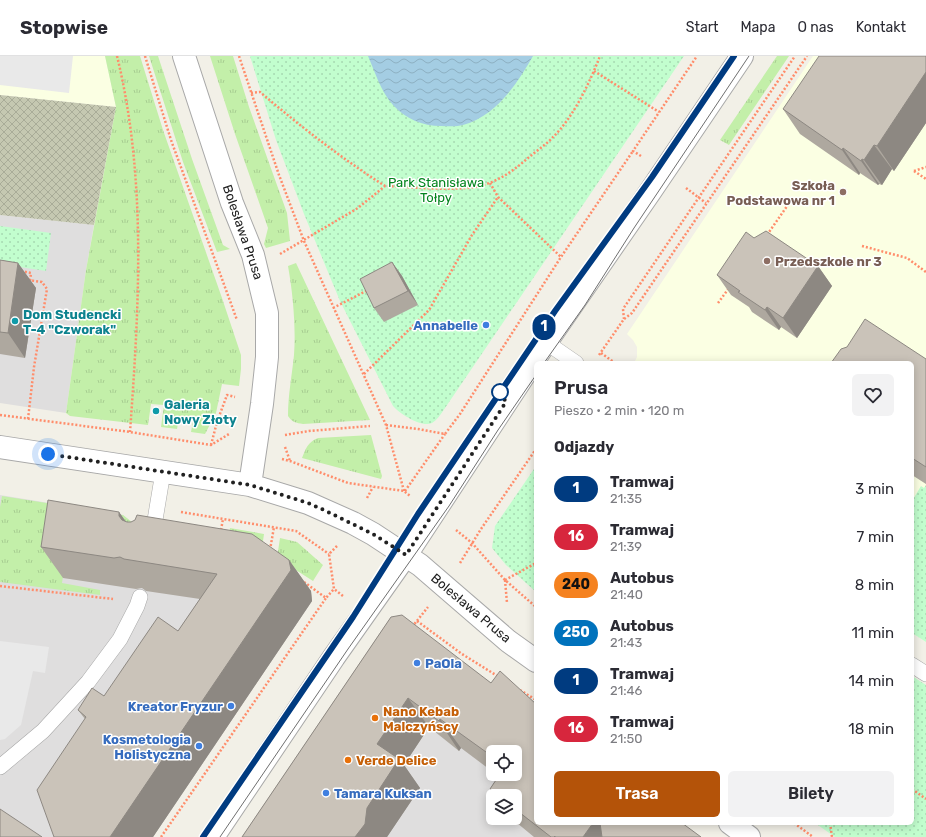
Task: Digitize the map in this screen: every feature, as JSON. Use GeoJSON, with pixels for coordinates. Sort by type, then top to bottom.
{"type":"FeatureCollection","features":[{"type":"Feature","properties":{"kind":"street","name":"Bolesława Prusa"},"geometry":{"type":"LineString","coordinates":[[184,56],[232,203],[253,255],[267,313],[267,357],[262,404],[250,485]]}},
{"type":"Feature","properties":{"kind":"street"},"geometry":{"type":"LineString","coordinates":[[535,361],[742,56]]}},
{"type":"Feature","properties":{"kind":"street"},"geometry":{"type":"LineString","coordinates":[[213,837],[334,657],[406,555],[534,363]]}},
{"type":"Feature","properties":{"kind":"street","name":"Bolesława Prusa"},"geometry":{"type":"LineString","coordinates":[[0,447],[250,485],[308,503],[373,534],[406,555],[420,565],[508,641],[534,660]]}},
{"type":"Feature","properties":{"kind":"street"},"geometry":{"type":"LineString","coordinates":[[733,825],[749,837]]}},
{"type":"Feature","properties":{"kind":"lane"},"geometry":{"type":"LineString","coordinates":[[547,343],[573,361]]}},
{"type":"Feature","properties":{"kind":"lane"},"geometry":{"type":"LineString","coordinates":[[150,545],[163,472]]}},
{"type":"Feature","properties":{"kind":"lane"},"geometry":{"type":"LineString","coordinates":[[0,767],[43,731],[88,682],[120,639],[137,606],[140,596]]}},
{"type":"Feature","properties":{"kind":"lane"},"geometry":{"type":"LineString","coordinates":[[914,666],[926,674]]}},
{"type":"Feature","properties":{"kind":"path"},"geometry":{"type":"LineString","coordinates":[[117,56],[132,131],[136,176],[138,311],[130,432]]}},
{"type":"Feature","properties":{"kind":"path"},"geometry":{"type":"LineString","coordinates":[[145,56],[171,140],[238,322]]}},
{"type":"Feature","properties":{"kind":"path"},"geometry":{"type":"LineString","coordinates":[[238,56],[304,241],[386,426],[404,492]]}},
{"type":"Feature","properties":{"kind":"path"},"geometry":{"type":"LineString","coordinates":[[251,93],[260,92],[313,135],[354,166],[384,186],[475,187],[490,183],[516,169],[554,136],[574,110],[600,56]]}},
{"type":"Feature","properties":{"kind":"path"},"geometry":{"type":"LineString","coordinates":[[404,492],[460,414],[561,257],[697,56]]}},
{"type":"Feature","properties":{"kind":"path"},"geometry":{"type":"LineString","coordinates":[[624,319],[624,309],[795,56]]}},
{"type":"Feature","properties":{"kind":"path"},"geometry":{"type":"LineString","coordinates":[[597,358],[624,319],[632,314],[706,203],[808,56]]}},
{"type":"Feature","properties":{"kind":"path"},"geometry":{"type":"LineString","coordinates":[[594,71],[659,112]]}},
{"type":"Feature","properties":{"kind":"path"},"geometry":{"type":"LineString","coordinates":[[633,151],[642,157]]}},
{"type":"Feature","properties":{"kind":"path"},"geometry":{"type":"LineString","coordinates":[[926,167],[914,171],[926,179]]}},
{"type":"Feature","properties":{"kind":"path"},"geometry":{"type":"LineString","coordinates":[[490,183],[498,197],[561,257]]}},
{"type":"Feature","properties":{"kind":"path"},"geometry":{"type":"LineString","coordinates":[[304,241],[358,208],[384,186]]}},
{"type":"Feature","properties":{"kind":"path"},"geometry":{"type":"LineString","coordinates":[[684,187],[706,203]]}},
{"type":"Feature","properties":{"kind":"path"},"geometry":{"type":"LineString","coordinates":[[364,374],[429,310],[472,234],[498,197]]}},
{"type":"Feature","properties":{"kind":"path"},"geometry":{"type":"LineString","coordinates":[[763,241],[792,199]]}},
{"type":"Feature","properties":{"kind":"path"},"geometry":{"type":"LineString","coordinates":[[862,246],[908,258],[926,272]]}},
{"type":"Feature","properties":{"kind":"path"},"geometry":{"type":"LineString","coordinates":[[16,270],[31,273],[30,281]]}},
{"type":"Feature","properties":{"kind":"path"},"geometry":{"type":"LineString","coordinates":[[23,280],[42,282],[47,290],[34,367],[28,419]]}},
{"type":"Feature","properties":{"kind":"path"},"geometry":{"type":"LineString","coordinates":[[718,303],[732,284]]}},
{"type":"Feature","properties":{"kind":"path"},"geometry":{"type":"LineString","coordinates":[[333,308],[371,288],[373,292]]}},
{"type":"Feature","properties":{"kind":"path"},"geometry":{"type":"LineString","coordinates":[[601,353],[612,361]]}},
{"type":"Feature","properties":{"kind":"path"},"geometry":{"type":"LineString","coordinates":[[0,415],[130,432],[211,445],[217,422],[227,395]]}},
{"type":"Feature","properties":{"kind":"path"},"geometry":{"type":"LineString","coordinates":[[281,436],[309,431],[370,426]]}},
{"type":"Feature","properties":{"kind":"path"},"geometry":{"type":"LineString","coordinates":[[386,426],[418,429],[445,434]]}},
{"type":"Feature","properties":{"kind":"path"},"geometry":{"type":"LineString","coordinates":[[456,569],[534,451]]}},
{"type":"Feature","properties":{"kind":"path"},"geometry":{"type":"LineString","coordinates":[[290,461],[348,483],[404,492]]}},
{"type":"Feature","properties":{"kind":"path"},"geometry":{"type":"LineString","coordinates":[[157,507],[296,531],[329,554],[334,589],[343,596]]}},
{"type":"Feature","properties":{"kind":"path"},"geometry":{"type":"LineString","coordinates":[[220,532],[222,519]]}},
{"type":"Feature","properties":{"kind":"path"},"geometry":{"type":"LineString","coordinates":[[270,553],[274,526]]}},
{"type":"Feature","properties":{"kind":"path"},"geometry":{"type":"LineString","coordinates":[[455,528],[472,543],[505,580],[534,605]]}},
{"type":"Feature","properties":{"kind":"path"},"geometry":{"type":"LineString","coordinates":[[329,554],[338,544]]}},
{"type":"Feature","properties":{"kind":"path"},"geometry":{"type":"LineString","coordinates":[[505,580],[534,564]]}},
{"type":"Feature","properties":{"kind":"path"},"geometry":{"type":"LineString","coordinates":[[300,579],[326,598]]}},
{"type":"Feature","properties":{"kind":"path"},"geometry":{"type":"LineString","coordinates":[[0,586],[124,601],[140,596]]}},
{"type":"Feature","properties":{"kind":"path"},"geometry":{"type":"LineString","coordinates":[[160,837],[326,598],[334,589]]}},
{"type":"Feature","properties":{"kind":"path"},"geometry":{"type":"LineString","coordinates":[[408,632],[429,606]]}},
{"type":"Feature","properties":{"kind":"path"},"geometry":{"type":"LineString","coordinates":[[417,621],[462,654],[503,679]]}},
{"type":"Feature","properties":{"kind":"path"},"geometry":{"type":"LineString","coordinates":[[516,687],[534,699]]}},
{"type":"Feature","properties":{"kind":"path"},"geometry":{"type":"LineString","coordinates":[[914,790],[926,799]]}},
{"type":"Feature","properties":{"kind":"path"},"geometry":{"type":"LineString","coordinates":[[797,825],[813,837]]}},
{"type":"Feature","properties":{"kind":"path"},"geometry":{"type":"LineString","coordinates":[[830,825],[832,837]]}},
{"type":"Feature","properties":{"kind":"shaded area"},"geometry":{"type":"Polygon","coordinates":[[[0,56],[105,56],[116,107],[0,95],[0,56]]]}},
{"type":"Feature","properties":{"kind":"shaded area"},"geometry":{"type":"Polygon","coordinates":[[[0,56],[73,56],[69,93],[0,85],[0,56]]]}},
{"type":"Feature","properties":{"kind":"shaded area"},"geometry":{"type":"Polygon","coordinates":[[[813,56],[926,56],[926,642],[914,634],[914,361],[635,361],[637,357],[637,347],[627,334],[813,56]]]}},
{"type":"Feature","properties":{"kind":"shaded area"},"geometry":{"type":"Polygon","coordinates":[[[0,95],[116,107],[94,225],[0,215],[0,95]]]}},
{"type":"Feature","properties":{"kind":"shaded area"},"geometry":{"type":"Polygon","coordinates":[[[0,215],[94,225],[86,270],[66,413],[0,403],[0,215]]]}},
{"type":"Feature","properties":{"kind":"shaded area"},"geometry":{"type":"Polygon","coordinates":[[[0,495],[123,515],[133,523],[312,601],[153,837],[0,837],[0,495]]]}},
{"type":"Feature","properties":{"kind":"shaded area"},"geometry":{"type":"Polygon","coordinates":[[[0,641],[49,647],[45,673],[33,671],[21,725],[5,739],[0,740],[0,641]]]}},
{"type":"Feature","properties":{"kind":"shaded area"},"geometry":{"type":"Polygon","coordinates":[[[412,647],[513,712],[520,745],[486,745],[486,781],[522,781],[522,755],[534,813],[534,825],[557,825],[682,837],[283,837],[412,647]]]}},
{"type":"Feature","properties":{"kind":"green space"},"geometry":{"type":"Polygon","coordinates":[[[105,56],[140,56],[163,130],[241,355],[239,386],[222,384],[216,413],[205,434],[191,432],[193,421],[179,418],[177,429],[161,427],[164,405],[151,404],[148,425],[70,416],[66,413],[86,270],[116,107],[105,56]]]}},
{"type":"Feature","properties":{"kind":"green space"},"geometry":{"type":"Polygon","coordinates":[[[149,56],[158,56],[192,159],[223,245],[230,249],[217,252],[183,162],[149,56]]]}},
{"type":"Feature","properties":{"kind":"green space"},"geometry":{"type":"Polygon","coordinates":[[[210,56],[233,56],[249,107],[287,213],[290,241],[266,248],[264,244],[268,228],[235,134],[210,56]]]}},
{"type":"Feature","properties":{"kind":"green space","name":"Park Stanisława Tołpy"},"geometry":{"type":"Polygon","coordinates":[[[250,56],[684,56],[443,411],[432,423],[423,424],[401,413],[393,406],[340,301],[304,214],[276,140],[250,56]]]}},
{"type":"Feature","properties":{"kind":"green space"},"geometry":{"type":"Polygon","coordinates":[[[777,56],[789,56],[729,145],[720,140],[777,56]]]}},
{"type":"Feature","properties":{"kind":"green space"},"geometry":{"type":"Polygon","coordinates":[[[0,226],[51,233],[46,271],[0,264],[0,226]]]}},
{"type":"Feature","properties":{"kind":"green space"},"geometry":{"type":"Polygon","coordinates":[[[296,263],[370,420],[303,424],[294,422],[288,416],[295,333],[293,299],[288,266],[296,263]]]}},
{"type":"Feature","properties":{"kind":"green space"},"geometry":{"type":"Polygon","coordinates":[[[371,435],[382,476],[381,479],[302,458],[312,441],[318,438],[371,435]]]}},
{"type":"Feature","properties":{"kind":"green space"},"geometry":{"type":"Polygon","coordinates":[[[534,469],[534,590],[506,565],[492,548],[495,526],[534,469]]]}},
{"type":"Feature","properties":{"kind":"green space"},"geometry":{"type":"Polygon","coordinates":[[[926,485],[926,642],[914,634],[914,498],[921,486],[924,488],[926,485]]]}},
{"type":"Feature","properties":{"kind":"green space"},"geometry":{"type":"Polygon","coordinates":[[[2,496],[123,515],[133,523],[70,532],[62,583],[100,590],[100,595],[0,582],[0,507],[2,496]]]}},
{"type":"Feature","properties":{"kind":"green space"},"geometry":{"type":"Polygon","coordinates":[[[230,528],[264,534],[261,555],[226,549],[230,528]]]}},
{"type":"Feature","properties":{"kind":"green space"},"geometry":{"type":"Polygon","coordinates":[[[280,538],[297,542],[323,565],[313,581],[277,558],[280,538]]]}},
{"type":"Feature","properties":{"kind":"green space"},"geometry":{"type":"Polygon","coordinates":[[[914,677],[926,685],[926,837],[835,837],[818,825],[914,825],[914,677]]]}},
{"type":"Feature","properties":{"kind":"water"},"geometry":{"type":"Polygon","coordinates":[[[368,56],[533,56],[513,88],[495,107],[486,114],[475,121],[463,125],[434,126],[409,118],[393,105],[385,94],[368,56]]]}},
{"type":"Feature","properties":{"kind":"building"},"geometry":{"type":"Polygon","coordinates":[[[819,56],[926,56],[926,72],[877,146],[874,145],[864,160],[862,159],[861,161],[843,148],[842,150],[783,109],[819,56]]]}},
{"type":"Feature","properties":{"kind":"building"},"geometry":{"type":"Polygon","coordinates":[[[766,231],[818,266],[783,318],[767,307],[765,310],[738,292],[740,291],[717,275],[746,232],[754,238],[766,231]]]}},
{"type":"Feature","properties":{"kind":"building"},"geometry":{"type":"Polygon","coordinates":[[[0,260],[18,263],[8,333],[0,332],[0,260]]]}},
{"type":"Feature","properties":{"kind":"building"},"geometry":{"type":"Polygon","coordinates":[[[392,262],[408,291],[374,308],[360,279],[392,262]]]}},
{"type":"Feature","properties":{"kind":"building"},"geometry":{"type":"Polygon","coordinates":[[[865,319],[926,359],[926,467],[914,459],[914,361],[832,361],[841,349],[847,347],[865,319]]]}},
{"type":"Feature","properties":{"kind":"building"},"geometry":{"type":"Polygon","coordinates":[[[48,500],[119,512],[119,516],[122,520],[127,522],[135,520],[137,515],[252,534],[289,560],[291,570],[110,837],[54,837],[37,790],[86,717],[78,710],[92,688],[104,696],[158,617],[178,631],[217,574],[124,559],[120,557],[114,558],[41,547],[48,500]]]}},
{"type":"Feature","properties":{"kind":"building"},"geometry":{"type":"Polygon","coordinates":[[[402,615],[491,683],[500,671],[534,702],[534,824],[522,814],[522,789],[490,789],[495,781],[522,781],[522,745],[486,745],[486,752],[440,719],[439,721],[408,698],[377,744],[399,759],[367,808],[365,824],[355,837],[242,837],[391,617],[402,615]]]}},
{"type":"Feature","properties":{"kind":"building"},"geometry":{"type":"Polygon","coordinates":[[[0,809],[42,837],[0,837],[0,809]]]}},
{"type":"Feature","properties":{"kind":"building"},"geometry":{"type":"Polygon","coordinates":[[[536,825],[592,825],[583,837],[551,837],[536,825]]]}},
{"type":"Feature","properties":{"kind":"building"},"geometry":{"type":"Polygon","coordinates":[[[600,825],[685,825],[701,837],[602,837],[600,825]]]}},
{"type":"Feature","properties":{"kind":"tram line"},"geometry":{"type":"LineString","coordinates":[[203,837],[353,617],[418,514],[555,311],[652,177],[734,56]]}},
{"type":"Feature","properties":{"kind":"tram line","name":"1"},"geometry":{"type":"LineString","coordinates":[[203,837],[353,617],[418,514],[555,311],[652,177],[734,56]]}},
{"type":"Feature","properties":{"kind":"tram line"},"geometry":{"type":"LineString","coordinates":[[545,361],[585,305],[634,228],[749,56]]}},
{"type":"Feature","properties":{"kind":"tram line"},"geometry":{"type":"LineString","coordinates":[[220,837],[348,649],[449,506],[534,378]]}},
{"type":"Feature","properties":{"kind":"place","name":"Szkoła Podstawowa nr 1"},"geometry":{"type":"Point","coordinates":[843,192]}},
{"type":"Feature","properties":{"kind":"place","name":"Przedszkole nr 3"},"geometry":{"type":"Point","coordinates":[767,261]}},
{"type":"Feature","properties":{"kind":"place","name":"Dom Studencki T-4 \"Czworak\""},"geometry":{"type":"Point","coordinates":[15,321]}},
{"type":"Feature","properties":{"kind":"place","name":"Annabelle"},"geometry":{"type":"Point","coordinates":[486,325]}},
{"type":"Feature","properties":{"kind":"place","name":"Galeria Nowy Złoty"},"geometry":{"type":"Point","coordinates":[156,411]}},
{"type":"Feature","properties":{"kind":"place","name":"PaOla"},"geometry":{"type":"Point","coordinates":[417,663]}},
{"type":"Feature","properties":{"kind":"place","name":"Kreator Fryzur"},"geometry":{"type":"Point","coordinates":[231,706]}},
{"type":"Feature","properties":{"kind":"place","name":"Nano Kebab Malczyńscy"},"geometry":{"type":"Point","coordinates":[375,718]}},
{"type":"Feature","properties":{"kind":"place","name":"Kosmetologia Holistyczna"},"geometry":{"type":"Point","coordinates":[199,746]}},
{"type":"Feature","properties":{"kind":"place","name":"Verde Delice"},"geometry":{"type":"Point","coordinates":[348,760]}},
{"type":"Feature","properties":{"kind":"place","name":"Tamara Kuksan"},"geometry":{"type":"Point","coordinates":[326,793]}},
{"type":"Feature","properties":{"kind":"route"},"geometry":{"type":"LineString","coordinates":[[48,454],[250,485],[308,503],[353,523],[406,555],[506,402],[500,392]]}}]}
